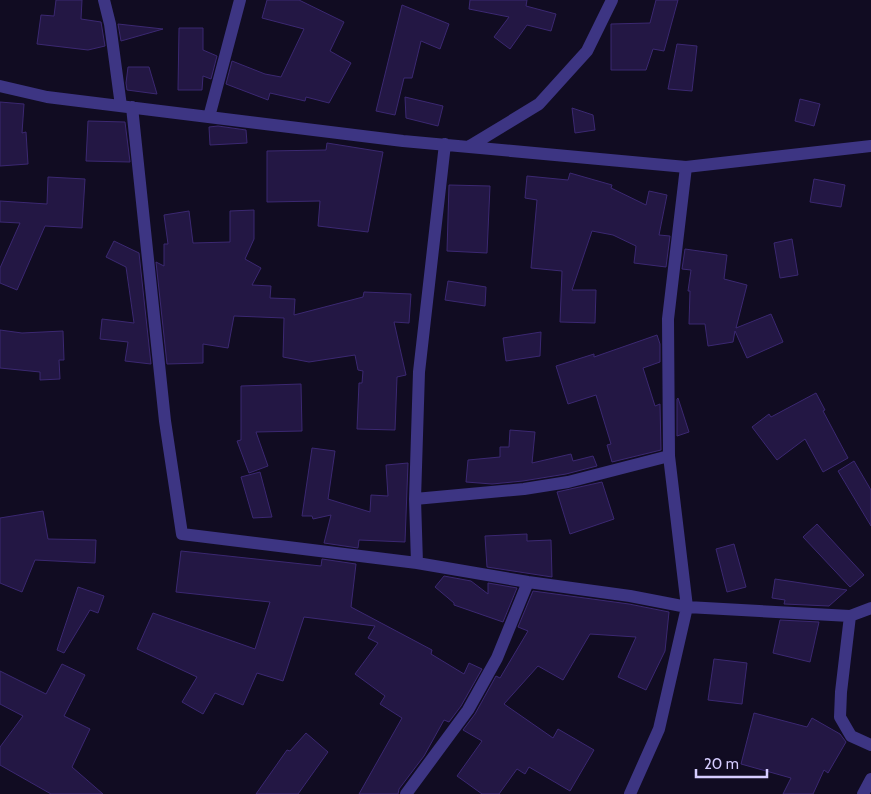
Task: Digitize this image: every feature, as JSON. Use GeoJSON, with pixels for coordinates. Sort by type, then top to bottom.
{"type":"FeatureCollection","features":[{"type":"Feature","properties":{"kind":"street"},"geometry":{"type":"LineString","coordinates":[[104,0],[127,107],[165,421],[182,534],[418,563],[528,582],[630,596],[687,607],[850,616],[871,608]]}},
{"type":"Feature","properties":{"kind":"street"},"geometry":{"type":"LineString","coordinates":[[209,117],[240,0]]}},
{"type":"Feature","properties":{"kind":"street"},"geometry":{"type":"LineString","coordinates":[[470,146],[539,104],[587,52],[612,0]]}},
{"type":"Feature","properties":{"kind":"street"},"geometry":{"type":"LineString","coordinates":[[0,86],[47,97],[209,117],[445,144],[686,167],[871,146]]}},
{"type":"Feature","properties":{"kind":"street"},"geometry":{"type":"LineString","coordinates":[[418,563],[415,499],[419,372],[445,144]]}},
{"type":"Feature","properties":{"kind":"street"},"geometry":{"type":"LineString","coordinates":[[630,794],[660,729],[687,607],[669,456],[668,320],[686,167]]}},
{"type":"Feature","properties":{"kind":"street"},"geometry":{"type":"LineString","coordinates":[[415,499],[524,489],[568,482],[669,456]]}},
{"type":"Feature","properties":{"kind":"street"},"geometry":{"type":"LineString","coordinates":[[406,794],[468,710],[498,658],[528,582]]}},
{"type":"Feature","properties":{"kind":"street"},"geometry":{"type":"LineString","coordinates":[[850,616],[840,718],[851,736],[871,745]]}},
{"type":"Feature","properties":{"kind":"street"},"geometry":{"type":"LineString","coordinates":[[863,794],[871,779]]}},
{"type":"Feature","properties":{"kind":"building"},"geometry":{"type":"Polygon","coordinates":[[[56,0],[82,0],[81,19],[101,22],[105,46],[88,50],[37,44],[41,15],[54,16],[56,0]]]}},
{"type":"Feature","properties":{"kind":"building"},"geometry":{"type":"Polygon","coordinates":[[[267,0],[299,0],[344,22],[330,51],[351,63],[329,103],[306,97],[305,101],[270,93],[268,100],[226,84],[232,61],[265,74],[281,77],[304,29],[262,18],[267,0]]]}},
{"type":"Feature","properties":{"kind":"building"},"geometry":{"type":"Polygon","coordinates":[[[470,0],[527,0],[526,6],[556,14],[551,31],[527,25],[510,49],[494,37],[509,17],[469,9],[470,0]]]}},
{"type":"Feature","properties":{"kind":"building"},"geometry":{"type":"Polygon","coordinates":[[[656,0],[678,0],[664,51],[653,49],[646,70],[611,70],[611,24],[650,23],[656,0]]]}},
{"type":"Feature","properties":{"kind":"building"},"geometry":{"type":"Polygon","coordinates":[[[402,5],[449,24],[440,49],[421,41],[412,78],[404,78],[395,115],[376,111],[402,5]]]}},
{"type":"Feature","properties":{"kind":"building"},"geometry":{"type":"Polygon","coordinates":[[[118,24],[163,29],[121,41],[118,24]]]}},
{"type":"Feature","properties":{"kind":"building"},"geometry":{"type":"Polygon","coordinates":[[[179,28],[203,28],[203,50],[217,56],[211,79],[203,76],[202,90],[178,90],[179,28]]]}},
{"type":"Feature","properties":{"kind":"building"},"geometry":{"type":"Polygon","coordinates":[[[677,44],[697,46],[692,91],[668,89],[677,44]]]}},
{"type":"Feature","properties":{"kind":"building"},"geometry":{"type":"Polygon","coordinates":[[[128,67],[149,67],[157,94],[127,90],[128,67]]]}},
{"type":"Feature","properties":{"kind":"building"},"geometry":{"type":"Polygon","coordinates":[[[405,97],[443,106],[438,126],[406,118],[405,97]]]}},
{"type":"Feature","properties":{"kind":"building"},"geometry":{"type":"Polygon","coordinates":[[[800,99],[820,104],[814,126],[795,121],[800,99]]]}},
{"type":"Feature","properties":{"kind":"building"},"geometry":{"type":"Polygon","coordinates":[[[0,102],[24,104],[22,133],[26,132],[28,164],[0,166],[0,102]]]}},
{"type":"Feature","properties":{"kind":"building"},"geometry":{"type":"Polygon","coordinates":[[[572,108],[593,115],[595,130],[575,133],[572,108]]]}},
{"type":"Feature","properties":{"kind":"building"},"geometry":{"type":"Polygon","coordinates":[[[88,121],[125,122],[130,162],[86,161],[88,121]]]}},
{"type":"Feature","properties":{"kind":"building"},"geometry":{"type":"Polygon","coordinates":[[[218,126],[246,130],[247,143],[210,145],[209,127],[218,126]]]}},
{"type":"Feature","properties":{"kind":"building"},"geometry":{"type":"Polygon","coordinates":[[[327,143],[383,152],[368,232],[318,226],[320,201],[267,202],[267,151],[326,150],[327,143]]]}},
{"type":"Feature","properties":{"kind":"building"},"geometry":{"type":"Polygon","coordinates":[[[570,173],[612,185],[611,188],[646,205],[649,191],[667,195],[659,235],[670,236],[666,267],[634,263],[636,246],[613,235],[592,231],[572,290],[596,290],[595,323],[560,322],[562,271],[531,268],[537,200],[525,198],[527,176],[568,180],[570,173]]]}},
{"type":"Feature","properties":{"kind":"building"},"geometry":{"type":"Polygon","coordinates":[[[48,177],[85,179],[82,228],[45,226],[17,290],[0,283],[0,268],[20,223],[0,222],[0,201],[47,204],[48,177]]]}},
{"type":"Feature","properties":{"kind":"building"},"geometry":{"type":"Polygon","coordinates":[[[814,179],[845,185],[841,207],[810,202],[814,179]]]}},
{"type":"Feature","properties":{"kind":"building"},"geometry":{"type":"Polygon","coordinates":[[[449,185],[490,186],[487,253],[447,251],[449,185]]]}},
{"type":"Feature","properties":{"kind":"building"},"geometry":{"type":"Polygon","coordinates":[[[254,210],[254,239],[245,259],[261,268],[252,285],[271,286],[270,298],[295,299],[294,315],[363,297],[364,292],[411,294],[409,323],[394,322],[406,375],[397,377],[395,430],[357,429],[359,383],[362,383],[363,371],[358,370],[355,355],[309,362],[283,357],[284,318],[234,316],[228,348],[203,344],[203,363],[167,364],[156,262],[164,266],[164,244],[168,244],[164,215],[189,211],[193,243],[230,242],[230,211],[254,210]]]}},
{"type":"Feature","properties":{"kind":"building"},"geometry":{"type":"Polygon","coordinates":[[[792,239],[798,275],[780,278],[774,243],[792,239]]]}},
{"type":"Feature","properties":{"kind":"building"},"geometry":{"type":"Polygon","coordinates":[[[114,241],[139,253],[151,364],[125,361],[128,342],[100,339],[102,319],[134,323],[126,267],[106,257],[114,241]]]}},
{"type":"Feature","properties":{"kind":"building"},"geometry":{"type":"Polygon","coordinates":[[[685,249],[727,255],[724,279],[747,285],[736,328],[771,314],[783,342],[747,358],[735,331],[733,342],[708,346],[705,324],[689,324],[690,291],[688,291],[691,270],[682,269],[685,249]]]}},
{"type":"Feature","properties":{"kind":"building"},"geometry":{"type":"Polygon","coordinates":[[[448,281],[486,287],[485,306],[445,300],[448,281]]]}},
{"type":"Feature","properties":{"kind":"building"},"geometry":{"type":"Polygon","coordinates":[[[0,330],[22,333],[63,331],[64,360],[59,360],[60,379],[40,380],[40,372],[0,368],[0,330]]]}},
{"type":"Feature","properties":{"kind":"building"},"geometry":{"type":"Polygon","coordinates":[[[541,332],[540,356],[506,361],[503,338],[541,332]]]}},
{"type":"Feature","properties":{"kind":"building"},"geometry":{"type":"Polygon","coordinates":[[[657,335],[660,344],[660,362],[643,368],[655,406],[660,404],[661,450],[612,462],[607,445],[611,444],[596,395],[568,404],[556,366],[594,354],[594,357],[657,335]]]}},
{"type":"Feature","properties":{"kind":"building"},"geometry":{"type":"Polygon","coordinates":[[[301,384],[302,431],[256,432],[268,466],[249,473],[237,441],[241,440],[241,386],[301,384]]]}},
{"type":"Feature","properties":{"kind":"building"},"geometry":{"type":"Polygon","coordinates":[[[816,393],[825,410],[823,411],[848,458],[823,472],[805,439],[777,460],[752,427],[769,414],[771,417],[816,393]]]}},
{"type":"Feature","properties":{"kind":"building"},"geometry":{"type":"Polygon","coordinates":[[[677,399],[689,432],[677,436],[677,399]]]}},
{"type":"Feature","properties":{"kind":"building"},"geometry":{"type":"Polygon","coordinates":[[[510,430],[535,432],[532,463],[571,454],[573,461],[593,456],[597,466],[566,474],[523,481],[492,484],[466,482],[468,460],[500,457],[500,447],[509,447],[510,430]]]}},
{"type":"Feature","properties":{"kind":"building"},"geometry":{"type":"Polygon","coordinates":[[[312,448],[335,451],[328,499],[370,512],[371,495],[388,496],[386,465],[408,463],[405,542],[359,540],[358,548],[324,543],[331,515],[313,519],[312,516],[302,516],[312,448]]]}},
{"type":"Feature","properties":{"kind":"building"},"geometry":{"type":"Polygon","coordinates":[[[854,461],[871,490],[871,526],[838,471],[854,461]]]}},
{"type":"Feature","properties":{"kind":"building"},"geometry":{"type":"Polygon","coordinates":[[[260,472],[272,517],[253,518],[241,477],[260,472]]]}},
{"type":"Feature","properties":{"kind":"building"},"geometry":{"type":"Polygon","coordinates":[[[602,482],[614,519],[570,534],[557,492],[602,482]]]}},
{"type":"Feature","properties":{"kind":"building"},"geometry":{"type":"Polygon","coordinates":[[[43,511],[48,539],[96,540],[95,563],[35,560],[22,592],[0,583],[0,518],[43,511]]]}},
{"type":"Feature","properties":{"kind":"building"},"geometry":{"type":"Polygon","coordinates":[[[817,524],[864,575],[850,587],[803,537],[817,524]]]}},
{"type":"Feature","properties":{"kind":"building"},"geometry":{"type":"Polygon","coordinates":[[[527,534],[527,541],[551,540],[552,577],[487,567],[485,536],[527,534]]]}},
{"type":"Feature","properties":{"kind":"building"},"geometry":{"type":"Polygon","coordinates":[[[734,544],[746,587],[727,592],[716,549],[734,544]]]}},
{"type":"Feature","properties":{"kind":"building"},"geometry":{"type":"Polygon","coordinates":[[[181,551],[321,566],[322,559],[356,564],[351,607],[432,650],[431,654],[464,674],[469,663],[482,669],[461,706],[449,722],[444,720],[424,756],[399,789],[398,794],[359,794],[402,718],[380,704],[385,696],[355,674],[378,643],[368,638],[375,626],[304,617],[283,681],[257,673],[243,705],[215,693],[203,714],[182,702],[197,677],[137,649],[153,613],[255,649],[270,602],[176,592],[181,551]]]}},
{"type":"Feature","properties":{"kind":"building"},"geometry":{"type":"Polygon","coordinates":[[[444,576],[471,581],[488,594],[488,583],[517,588],[503,622],[454,605],[435,587],[444,576]]]}},
{"type":"Feature","properties":{"kind":"building"},"geometry":{"type":"Polygon","coordinates":[[[775,579],[847,590],[829,606],[784,604],[785,600],[772,598],[775,579]]]}},
{"type":"Feature","properties":{"kind":"building"},"geometry":{"type":"Polygon","coordinates":[[[78,587],[104,596],[98,613],[90,610],[64,653],[57,650],[78,587]]]}},
{"type":"Feature","properties":{"kind":"building"},"geometry":{"type":"Polygon","coordinates":[[[533,591],[629,604],[669,612],[665,651],[646,690],[618,677],[636,637],[590,634],[563,680],[538,666],[504,704],[553,738],[558,729],[594,750],[570,791],[529,767],[525,774],[517,769],[499,794],[482,794],[457,776],[482,741],[463,730],[475,714],[496,676],[500,678],[528,631],[518,627],[533,591]]]}},
{"type":"Feature","properties":{"kind":"building"},"geometry":{"type":"Polygon","coordinates":[[[780,620],[819,622],[810,662],[773,653],[780,620]]]}},
{"type":"Feature","properties":{"kind":"building"},"geometry":{"type":"Polygon","coordinates":[[[714,659],[747,663],[742,704],[708,700],[714,659]]]}},
{"type":"Feature","properties":{"kind":"building"},"geometry":{"type":"Polygon","coordinates":[[[62,664],[85,675],[64,716],[90,729],[72,767],[103,794],[51,794],[0,765],[0,747],[23,716],[0,704],[0,671],[46,694],[62,664]]]}},
{"type":"Feature","properties":{"kind":"building"},"geometry":{"type":"Polygon","coordinates":[[[754,713],[807,727],[812,718],[840,734],[846,742],[828,773],[824,770],[813,794],[783,794],[791,778],[741,764],[754,713]]]}},
{"type":"Feature","properties":{"kind":"building"},"geometry":{"type":"Polygon","coordinates":[[[306,733],[328,752],[298,794],[256,794],[287,750],[290,751],[306,733]]]}}]}
